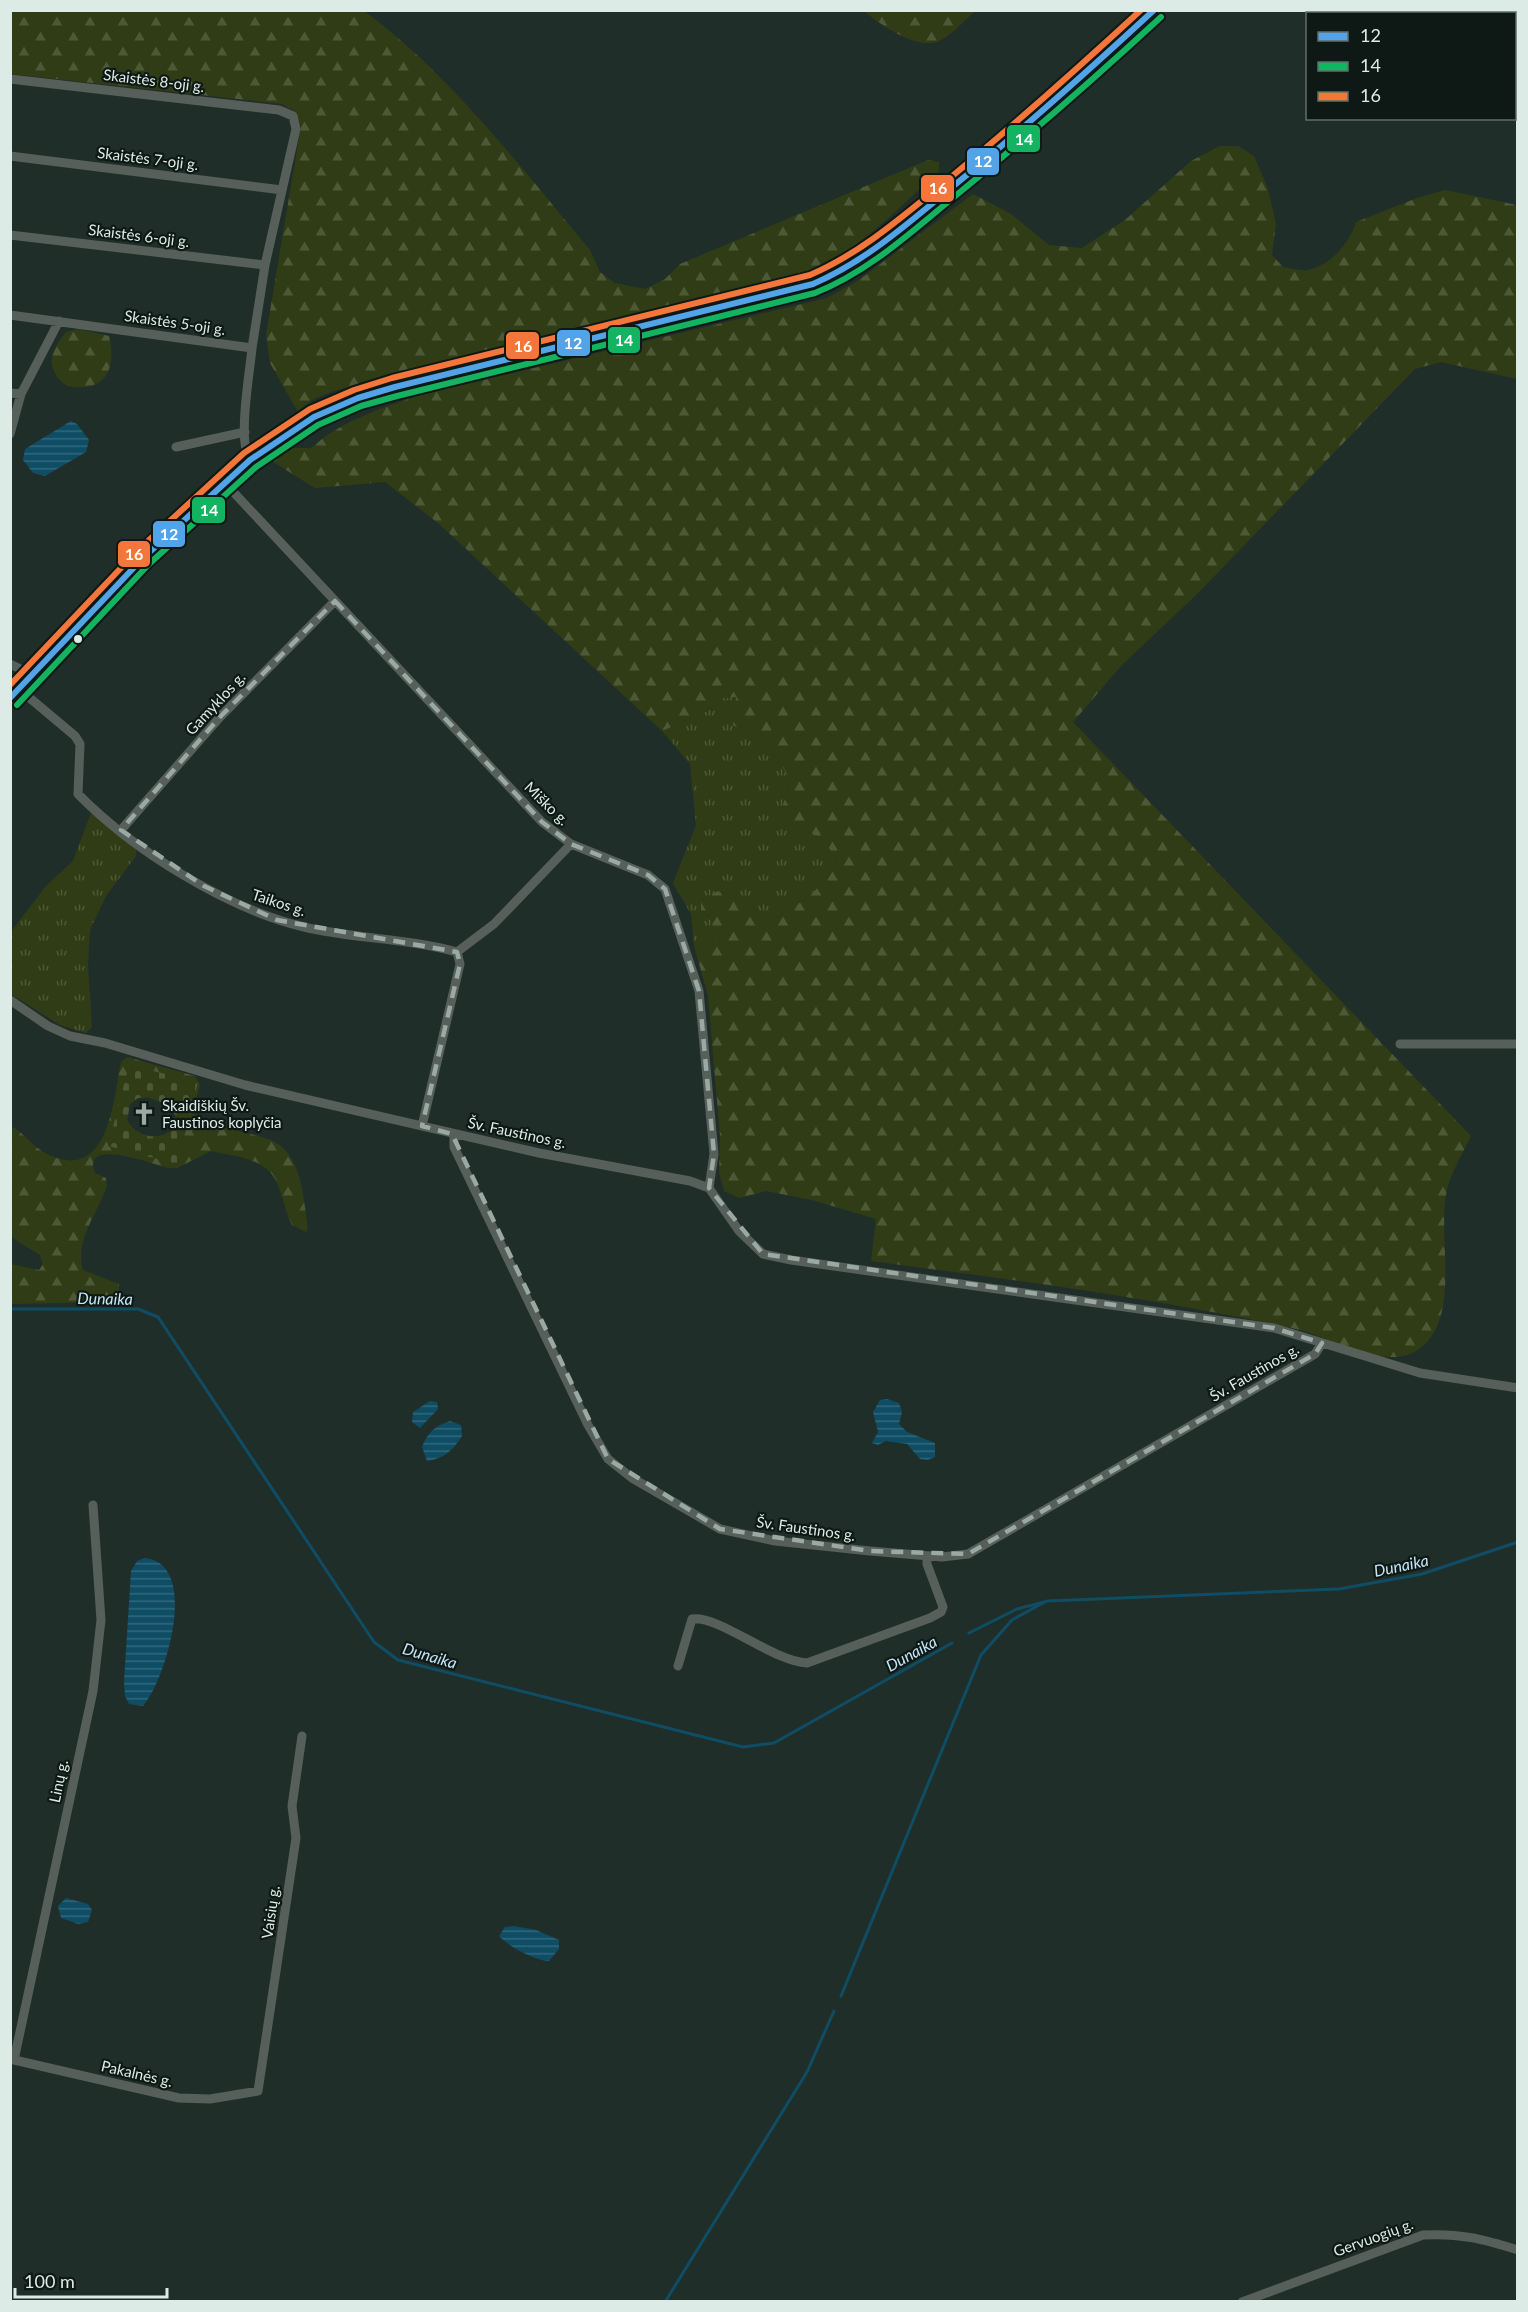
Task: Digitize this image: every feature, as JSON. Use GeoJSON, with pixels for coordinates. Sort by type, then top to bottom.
{"type":"FeatureCollection","features":[{"type":"Feature","properties":{"kind":"main road"},"geometry":{"type":"LineString","coordinates":[[15,694],[143,558],[250,460],[304,423],[358,398],[813,284],[841,272],[872,252],[1040,116],[1155,10]]}},
{"type":"Feature","properties":{"kind":"street","name":"Skaistės 8-oji g."},"geometry":{"type":"LineString","coordinates":[[10,79],[279,110],[293,116],[296,129],[282,190]]}},
{"type":"Feature","properties":{"kind":"street","name":"Skaistės 7-oji g."},"geometry":{"type":"LineString","coordinates":[[10,156],[282,190]]}},
{"type":"Feature","properties":{"kind":"street"},"geometry":{"type":"LineString","coordinates":[[250,460],[246,455],[245,432],[252,348],[265,265],[282,190]]}},
{"type":"Feature","properties":{"kind":"street","name":"Skaistės 6-oji g."},"geometry":{"type":"LineString","coordinates":[[10,235],[265,265]]}},
{"type":"Feature","properties":{"kind":"street","name":"Skaistės 5-oji g."},"geometry":{"type":"LineString","coordinates":[[10,315],[252,348]]}},
{"type":"Feature","properties":{"kind":"street"},"geometry":{"type":"LineString","coordinates":[[10,434],[21,394],[59,321]]}},
{"type":"Feature","properties":{"kind":"street"},"geometry":{"type":"LineString","coordinates":[[10,393],[21,394]]}},
{"type":"Feature","properties":{"kind":"street"},"geometry":{"type":"LineString","coordinates":[[176,447],[245,432]]}},
{"type":"Feature","properties":{"kind":"street","name":"Miško g."},"geometry":{"type":"LineString","coordinates":[[224,483],[542,822],[571,844],[648,875],[665,890],[699,991],[714,1154],[709,1188]]}},
{"type":"Feature","properties":{"kind":"street","name":"Gamyklos g."},"geometry":{"type":"LineString","coordinates":[[121,830],[220,717],[335,601]]}},
{"type":"Feature","properties":{"kind":"street"},"geometry":{"type":"LineString","coordinates":[[10,663],[33,675]]}},
{"type":"Feature","properties":{"kind":"street","name":"Taikos g."},"geometry":{"type":"LineString","coordinates":[[15,694],[75,736],[80,744],[78,794],[121,830],[204,886],[246,908],[277,920],[306,927],[457,952]]}},
{"type":"Feature","properties":{"kind":"street"},"geometry":{"type":"LineString","coordinates":[[422,1126],[460,964],[457,952],[494,924],[571,844]]}},
{"type":"Feature","properties":{"kind":"street","name":"Šv. Faustinos g."},"geometry":{"type":"LineString","coordinates":[[10,1000],[48,1026],[70,1036],[105,1043],[245,1085],[454,1134],[690,1181],[709,1188],[739,1231],[763,1254],[791,1260],[1274,1328],[1420,1373],[1518,1388]]}},
{"type":"Feature","properties":{"kind":"street"},"geometry":{"type":"LineString","coordinates":[[1400,1044],[1518,1044]]}},
{"type":"Feature","properties":{"kind":"street","name":"Šv. Faustinos g."},"geometry":{"type":"LineString","coordinates":[[454,1134],[454,1147],[588,1425],[608,1459],[632,1478],[720,1529],[775,1541],[927,1556],[955,1556],[984,1547],[1315,1354],[1322,1343]]}},
{"type":"Feature","properties":{"kind":"street","name":"Linų g."},"geometry":{"type":"LineString","coordinates":[[12,2059],[93,1691],[102,1620],[93,1505]]}},
{"type":"Feature","properties":{"kind":"street"},"geometry":{"type":"LineString","coordinates":[[678,1666],[692,1619],[699,1618],[735,1633],[794,1663],[807,1664],[930,1618],[941,1612],[944,1607],[927,1556]]}},
{"type":"Feature","properties":{"kind":"street","name":"Vaisių g."},"geometry":{"type":"LineString","coordinates":[[258,2091],[296,1838],[292,1806],[302,1736]]}},
{"type":"Feature","properties":{"kind":"street","name":"Pakalnės g."},"geometry":{"type":"LineString","coordinates":[[12,2059],[179,2098],[210,2099],[258,2091]]}},
{"type":"Feature","properties":{"kind":"street","name":"Gervuogių g."},"geometry":{"type":"LineString","coordinates":[[1242,2301],[1423,2235],[1452,2233],[1476,2237],[1518,2250]]}},
{"type":"Feature","properties":{"kind":"highlighted area"},"geometry":{"type":"Polygon","coordinates":[[[335,601],[542,822],[571,844],[648,875],[665,889],[699,991],[714,1154],[709,1188],[763,1254],[1274,1328],[1322,1343],[1315,1354],[968,1554],[870,1551],[720,1529],[608,1459],[452,1134],[422,1126],[460,964],[457,952],[277,920],[204,886],[121,830],[220,717],[335,601]]]}},
{"type":"Feature","properties":{"kind":"green space"},"geometry":{"type":"Polygon","coordinates":[[[11,11],[364,11],[426,63],[484,124],[590,250],[600,272],[615,283],[645,289],[665,279],[680,264],[928,160],[939,162],[939,171],[859,243],[823,265],[803,274],[333,391],[312,400],[298,412],[270,363],[266,335],[301,126],[295,111],[282,104],[11,74],[11,11]]]}},
{"type":"Feature","properties":{"kind":"green space"},"geometry":{"type":"Polygon","coordinates":[[[864,11],[975,11],[949,35],[930,43],[899,35],[864,11]]]}},
{"type":"Feature","properties":{"kind":"green space"},"geometry":{"type":"Polygon","coordinates":[[[1220,146],[1238,146],[1254,156],[1268,189],[1276,224],[1272,255],[1283,267],[1298,270],[1315,268],[1331,259],[1349,238],[1356,222],[1417,198],[1445,190],[1517,205],[1517,379],[1441,362],[1415,369],[1198,593],[1121,666],[1073,722],[1471,1136],[1454,1169],[1447,1190],[1443,1308],[1437,1326],[1428,1341],[1414,1352],[1399,1357],[1364,1353],[1296,1329],[1190,1308],[1084,1290],[871,1261],[876,1219],[812,1200],[766,1191],[740,1198],[724,1191],[719,1173],[720,1136],[708,996],[694,946],[713,949],[713,922],[701,910],[701,900],[718,891],[775,919],[803,901],[825,880],[837,861],[824,840],[779,817],[791,780],[770,748],[733,725],[736,697],[723,698],[716,707],[662,731],[438,523],[385,482],[315,488],[270,460],[288,448],[311,448],[349,422],[421,395],[827,298],[859,280],[973,194],[1011,214],[1049,245],[1082,248],[1125,220],[1191,161],[1220,146]]]}},
{"type":"Feature","properties":{"kind":"green space"},"geometry":{"type":"Polygon","coordinates":[[[78,329],[109,336],[111,359],[109,369],[99,382],[91,386],[67,386],[52,367],[56,346],[66,332],[78,329]]]}},
{"type":"Feature","properties":{"kind":"green space"},"geometry":{"type":"Polygon","coordinates":[[[737,697],[733,725],[770,748],[791,780],[779,817],[824,840],[837,861],[818,888],[775,919],[718,891],[701,910],[713,922],[713,950],[694,946],[691,914],[673,883],[696,825],[690,764],[662,731],[716,707],[723,698],[737,697]]]}},
{"type":"Feature","properties":{"kind":"green space"},"geometry":{"type":"Polygon","coordinates":[[[91,813],[136,847],[136,856],[106,896],[90,930],[88,965],[92,1027],[86,1033],[60,1025],[11,994],[10,933],[46,886],[73,861],[91,813]]]}},
{"type":"Feature","properties":{"kind":"green space"},"geometry":{"type":"Polygon","coordinates":[[[127,1057],[195,1076],[200,1085],[193,1112],[200,1121],[259,1136],[279,1145],[288,1153],[299,1176],[308,1228],[306,1232],[292,1225],[271,1173],[265,1167],[248,1159],[211,1151],[177,1168],[168,1168],[121,1156],[108,1154],[98,1156],[93,1162],[95,1173],[106,1178],[107,1186],[84,1238],[81,1259],[83,1270],[119,1284],[119,1296],[109,1302],[11,1304],[11,1264],[39,1270],[43,1264],[40,1255],[11,1237],[11,1126],[47,1154],[68,1160],[84,1158],[96,1148],[104,1134],[115,1097],[121,1062],[127,1057]],[[148,1097],[138,1098],[130,1104],[127,1120],[134,1129],[142,1134],[161,1136],[174,1126],[176,1117],[172,1106],[148,1097]]]}},
{"type":"Feature","properties":{"kind":"green space"},"geometry":{"type":"Polygon","coordinates":[[[129,1065],[198,1082],[177,1164],[108,1146],[129,1065]],[[148,1097],[138,1098],[130,1104],[127,1121],[142,1134],[161,1136],[174,1126],[175,1117],[171,1106],[148,1097]]]}},
{"type":"Feature","properties":{"kind":"water"},"geometry":{"type":"Polygon","coordinates":[[[71,421],[77,424],[89,440],[86,452],[45,476],[33,473],[23,460],[25,449],[71,421]]]}},
{"type":"Feature","properties":{"kind":"water"},"geometry":{"type":"Polygon","coordinates":[[[887,1399],[899,1403],[902,1412],[899,1424],[907,1432],[935,1443],[935,1457],[928,1460],[920,1459],[907,1444],[886,1441],[878,1445],[872,1443],[878,1432],[873,1412],[880,1400],[887,1399]]]}},
{"type":"Feature","properties":{"kind":"water"},"geometry":{"type":"Polygon","coordinates":[[[430,1401],[437,1402],[438,1409],[420,1428],[412,1422],[413,1412],[430,1401]]]}},
{"type":"Feature","properties":{"kind":"water"},"geometry":{"type":"Polygon","coordinates":[[[450,1421],[461,1425],[462,1436],[448,1453],[427,1461],[422,1447],[427,1437],[436,1427],[450,1421]]]}},
{"type":"Feature","properties":{"kind":"water"},"geometry":{"type":"Polygon","coordinates":[[[144,1558],[161,1564],[171,1579],[175,1600],[174,1624],[168,1649],[161,1672],[143,1706],[129,1704],[125,1696],[124,1682],[131,1571],[137,1561],[144,1558]]]}},
{"type":"Feature","properties":{"kind":"water"},"geometry":{"type":"Polygon","coordinates":[[[66,1898],[88,1904],[92,1910],[88,1922],[78,1924],[61,1918],[58,1906],[66,1898]]]}},
{"type":"Feature","properties":{"kind":"water"},"geometry":{"type":"Polygon","coordinates":[[[514,1926],[536,1930],[559,1940],[559,1949],[549,1961],[522,1952],[499,1936],[505,1927],[514,1926]]]}},
{"type":"Feature","properties":{"kind":"waterway","name":"Dunaika"},"geometry":{"type":"LineString","coordinates":[[10,1309],[138,1309],[158,1317],[374,1642],[398,1660],[743,1747],[774,1743],[952,1643]]}},
{"type":"Feature","properties":{"kind":"waterway","name":"Dunaika"},"geometry":{"type":"LineString","coordinates":[[969,1633],[1017,1609],[1048,1601],[1339,1589],[1422,1574],[1518,1542]]}},
{"type":"Feature","properties":{"kind":"waterway"},"geometry":{"type":"LineString","coordinates":[[841,1996],[981,1655],[1012,1620],[1043,1603]]}},
{"type":"Feature","properties":{"kind":"waterway"},"geometry":{"type":"LineString","coordinates":[[665,2302],[807,2072],[834,2011]]}},
{"type":"Feature","properties":{"kind":"transit line","name":"16"},"geometry":{"type":"LineString","coordinates":[[10,685],[136,552],[244,453],[310,409],[354,390],[392,378],[810,275],[829,266],[864,245],[945,182],[1141,10]]}},
{"type":"Feature","properties":{"kind":"transit line","name":"12"},"geometry":{"type":"LineString","coordinates":[[10,698],[143,558],[250,460],[314,417],[358,398],[395,387],[813,284],[832,275],[868,253],[918,215],[1029,123],[1154,10]]}},
{"type":"Feature","properties":{"kind":"transit line","name":"14"},"geometry":{"type":"LineString","coordinates":[[17,705],[149,564],[256,467],[318,425],[361,406],[397,396],[815,293],[834,284],[888,251],[1059,109],[1161,17]]}},
{"type":"Feature","properties":{"kind":"place","name":"Skaidiškių Šv. Faustinos koplyčia"},"geometry":{"type":"Point","coordinates":[144,1114]}}]}
